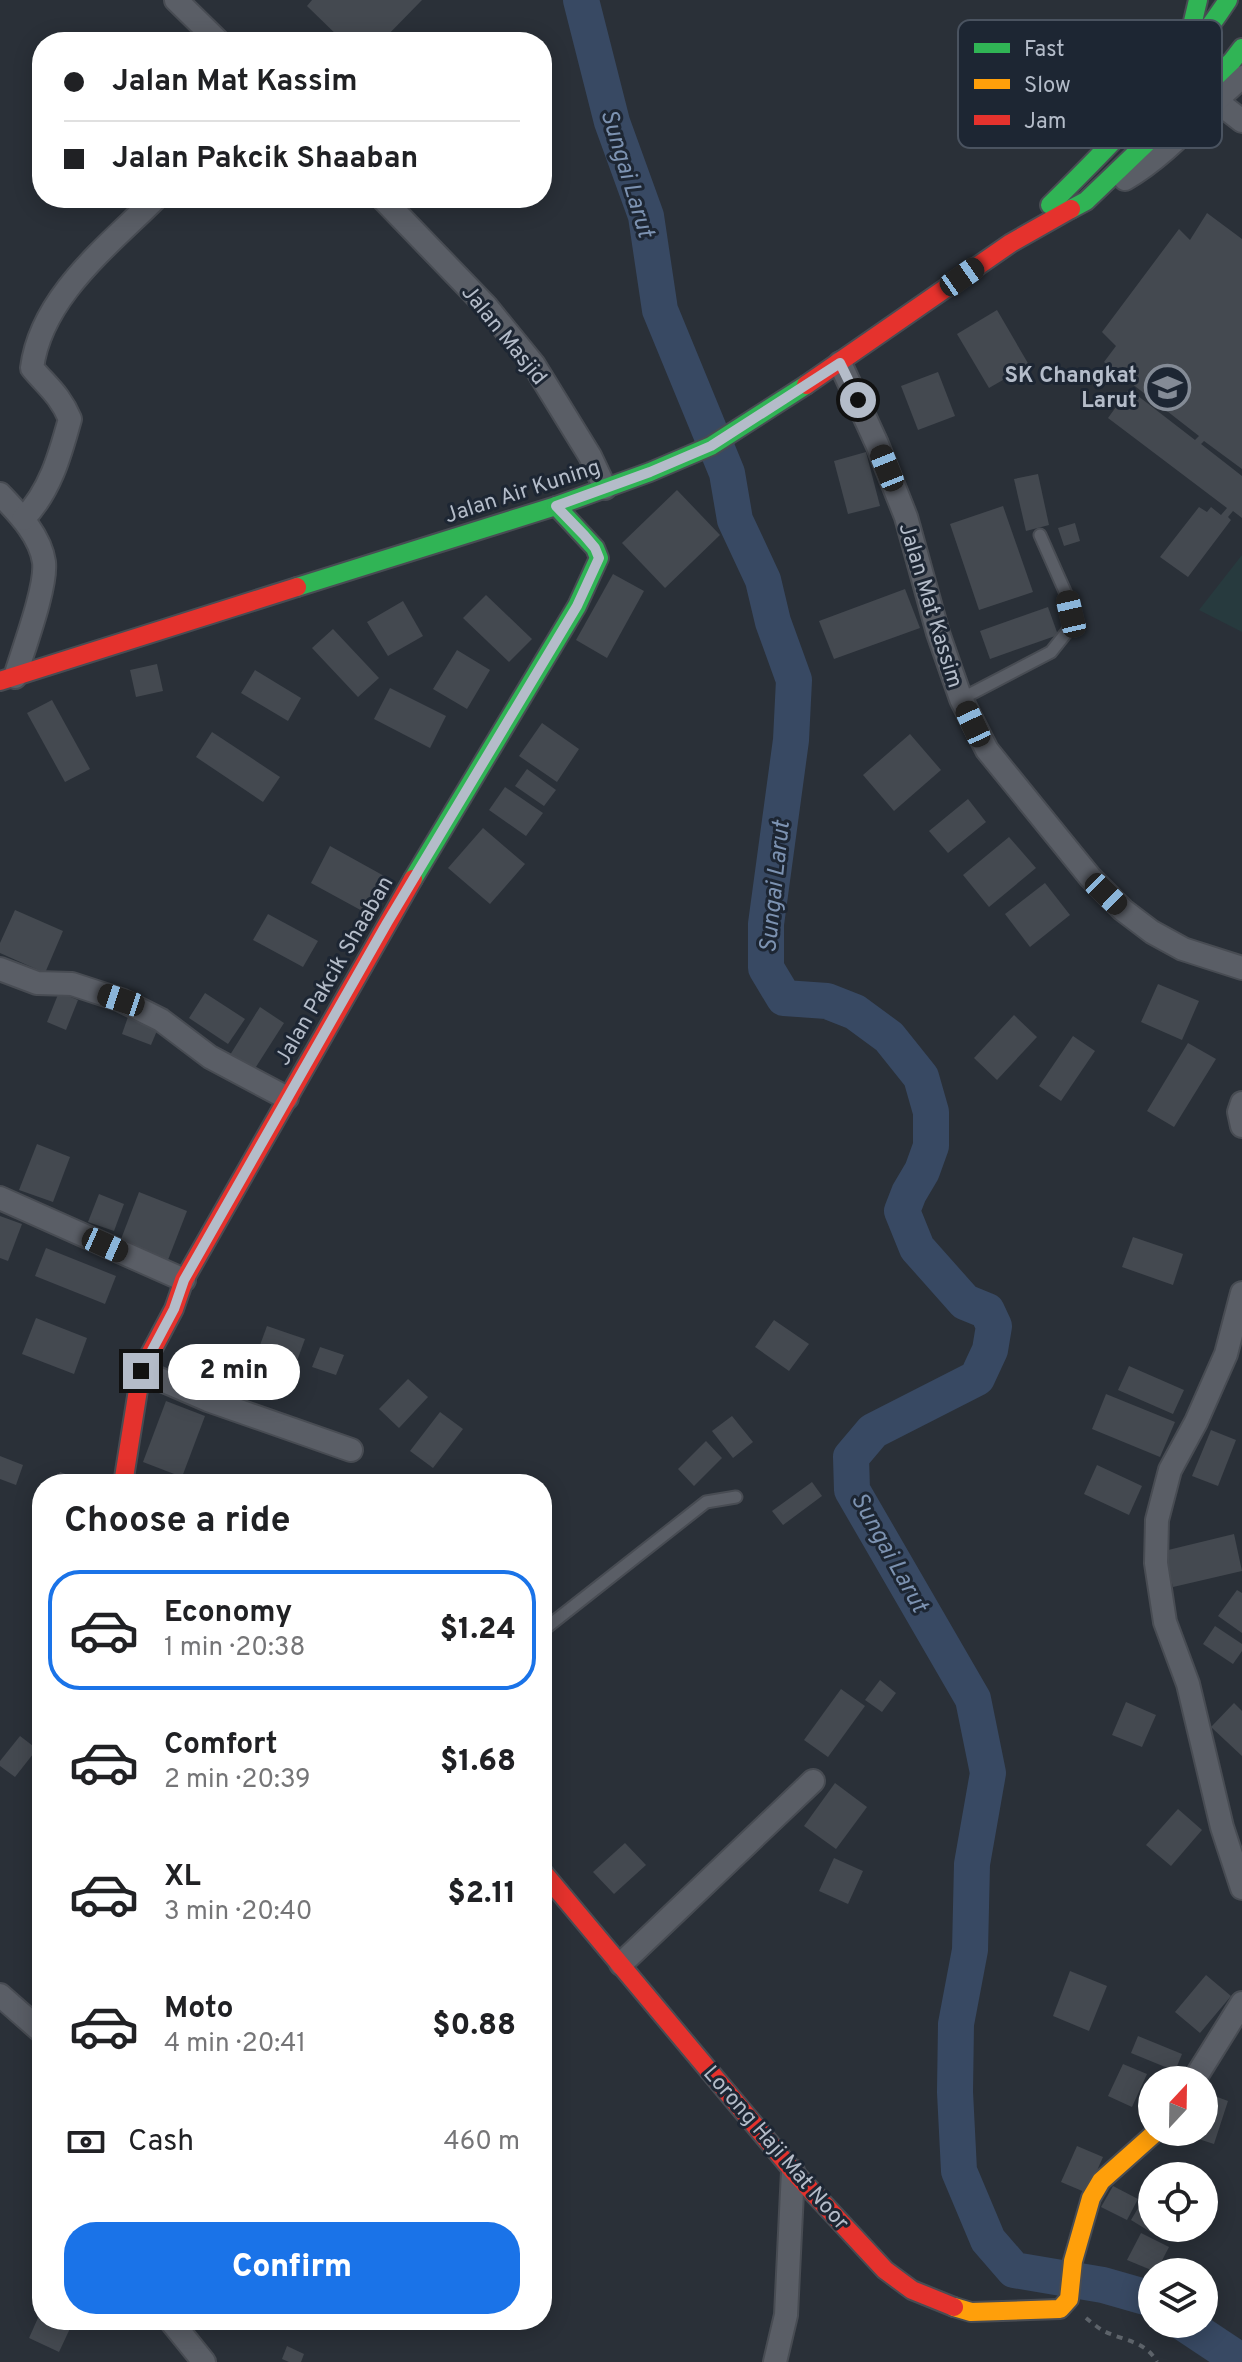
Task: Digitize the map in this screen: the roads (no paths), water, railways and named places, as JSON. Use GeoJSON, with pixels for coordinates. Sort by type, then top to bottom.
{"type":"FeatureCollection","features":[{"type":"Feature","properties":{"kind":"street"},"geometry":{"type":"LineString","coordinates":[[176,0],[209,32]]}},
{"type":"Feature","properties":{"kind":"street"},"geometry":{"type":"LineString","coordinates":[[1193,20],[1198,0]]}},
{"type":"Feature","properties":{"kind":"street","name":"Jalan Air Kuning"},"geometry":{"type":"LineString","coordinates":[[1213,20],[1228,0]]}},
{"type":"Feature","properties":{"kind":"street","name":"Jalan Air Kuning"},"geometry":{"type":"LineString","coordinates":[[1222,71],[1242,48]]}},
{"type":"Feature","properties":{"kind":"street"},"geometry":{"type":"LineString","coordinates":[[1222,94],[1242,77]]}},
{"type":"Feature","properties":{"kind":"street"},"geometry":{"type":"LineString","coordinates":[[1222,105],[1242,121]]}},
{"type":"Feature","properties":{"kind":"street","name":"Jalan Air Kuning"},"geometry":{"type":"LineString","coordinates":[[1011,243],[1108,148]]}},
{"type":"Feature","properties":{"kind":"street","name":"Jalan Air Kuning"},"geometry":{"type":"LineString","coordinates":[[8,679],[556,506],[711,446],[840,363],[1011,243],[1086,201],[1141,148]]}},
{"type":"Feature","properties":{"kind":"street"},"geometry":{"type":"LineString","coordinates":[[1086,201],[1138,172],[1166,148]]}},
{"type":"Feature","properties":{"kind":"street"},"geometry":{"type":"LineString","coordinates":[[23,519],[36,506],[52,477],[70,419],[64,404],[32,368],[33,355],[46,322],[63,292],[146,208]]}},
{"type":"Feature","properties":{"kind":"street","name":"Jalan Masjid"},"geometry":{"type":"LineString","coordinates":[[392,208],[486,306],[534,365],[590,456],[605,488]]}},
{"type":"Feature","properties":{"kind":"street","name":"Jalan Mat Kassim"},"geometry":{"type":"LineString","coordinates":[[840,363],[906,517],[938,633],[961,699],[987,750],[1090,877],[1123,910],[1152,932],[1183,949],[1242,968]]}},
{"type":"Feature","properties":{"kind":"street"},"geometry":{"type":"LineString","coordinates":[[0,494],[23,519],[44,560],[44,579],[8,679]]}},
{"type":"Feature","properties":{"kind":"street","name":"Jalan Pakcik Shaaban"},"geometry":{"type":"LineString","coordinates":[[125,1474],[141,1371],[174,1309],[184,1280],[387,923],[592,576],[599,558],[595,548],[556,506]]}},
{"type":"Feature","properties":{"kind":"street"},"geometry":{"type":"LineString","coordinates":[[0,969],[37,983],[72,984],[121,1000],[161,1020],[210,1057],[287,1098]]}},
{"type":"Feature","properties":{"kind":"street"},"geometry":{"type":"LineString","coordinates":[[1242,1103],[1239,1112],[1242,1126]]}},
{"type":"Feature","properties":{"kind":"street"},"geometry":{"type":"LineString","coordinates":[[0,1198],[184,1280]]}},
{"type":"Feature","properties":{"kind":"street"},"geometry":{"type":"LineString","coordinates":[[1242,1293],[1226,1354],[1196,1422],[1170,1470],[1157,1520],[1156,1563],[1165,1622],[1188,1684],[1222,1827],[1242,1888]]}},
{"type":"Feature","properties":{"kind":"street"},"geometry":{"type":"LineString","coordinates":[[141,1371],[208,1400],[351,1450]]}},
{"type":"Feature","properties":{"kind":"street"},"geometry":{"type":"LineString","coordinates":[[621,1964],[813,1781]]}},
{"type":"Feature","properties":{"kind":"street","name":"Lorong Haji Mat Noor"},"geometry":{"type":"LineString","coordinates":[[552,1883],[793,2171],[885,2270],[912,2290],[940,2303],[971,2312],[1060,2309],[1069,2299],[1073,2261],[1091,2198],[1101,2181],[1140,2146]]}},
{"type":"Feature","properties":{"kind":"street"},"geometry":{"type":"LineString","coordinates":[[0,1995],[32,2023]]}},
{"type":"Feature","properties":{"kind":"street"},"geometry":{"type":"LineString","coordinates":[[1203,2066],[1242,2003]]}},
{"type":"Feature","properties":{"kind":"street"},"geometry":{"type":"LineString","coordinates":[[775,2362],[786,2315],[793,2171]]}},
{"type":"Feature","properties":{"kind":"street"},"geometry":{"type":"LineString","coordinates":[[178,2330],[204,2362]]}},
{"type":"Feature","properties":{"kind":"lane"},"geometry":{"type":"LineString","coordinates":[[961,699],[1051,652],[1070,628],[1067,596],[1040,535]]}},
{"type":"Feature","properties":{"kind":"lane"},"geometry":{"type":"LineString","coordinates":[[552,1623],[706,1502],[736,1497]]}},
{"type":"Feature","properties":{"kind":"waterway","name":"Sungai Larut"},"geometry":{"type":"LineString","coordinates":[[581,0],[612,122],[646,216],[660,310],[727,473],[735,520],[763,580],[773,622],[794,680],[791,740],[766,924],[766,968],[784,998],[827,1001],[855,1012],[889,1037],[921,1077],[931,1112],[931,1146],[902,1211],[917,1248],[965,1302],[987,1311],[994,1326],[990,1350],[977,1378],[873,1431],[851,1457],[852,1490],[973,1699],[988,1773],[972,1864],[970,1950],[956,2024],[959,2171],[988,2240],[1014,2270],[1103,2285],[1138,2295]]}},
{"type":"Feature","properties":{"kind":"waterway","name":"Sungai Larut"},"geometry":{"type":"LineString","coordinates":[[1206,2338],[1242,2362]]}},
{"type":"Feature","properties":{"kind":"place","name":"SK Changkat Larut"},"geometry":{"type":"Point","coordinates":[1168,387]}}]}
